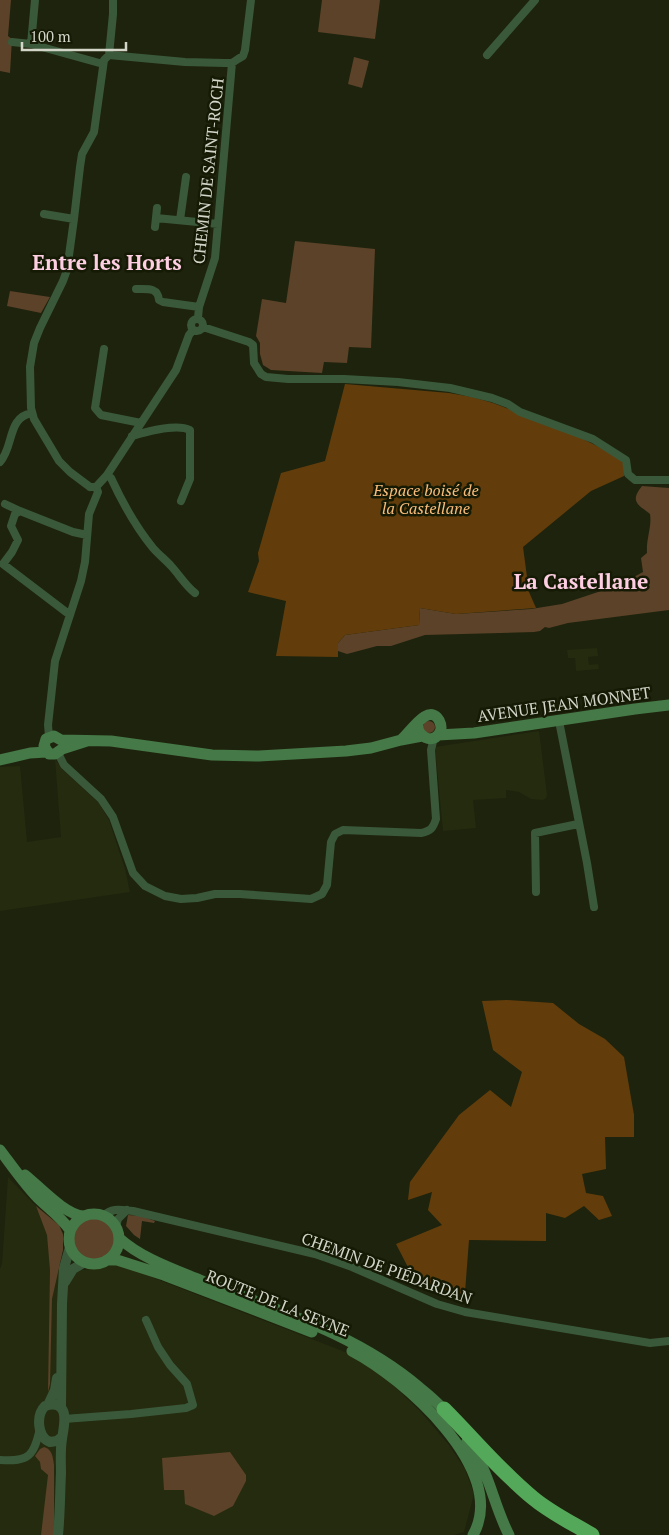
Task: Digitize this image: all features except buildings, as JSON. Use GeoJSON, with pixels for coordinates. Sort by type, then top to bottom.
{"type":"FeatureCollection","features":[{"type":"Feature","properties":{"kind":"highway"},"geometry":{"type":"LineString","coordinates":[[444,1409],[488,1457],[529,1495],[556,1514],[592,1535]]}},
{"type":"Feature","properties":{"kind":"main road","name":"AVENUE JEAN MONNET"},"geometry":{"type":"LineString","coordinates":[[418,723],[422,717],[430,715],[437,718],[432,734],[464,734],[669,705]]}},
{"type":"Feature","properties":{"kind":"main road"},"geometry":{"type":"LineString","coordinates":[[401,740],[418,723]]}},
{"type":"Feature","properties":{"kind":"main road"},"geometry":{"type":"LineString","coordinates":[[418,723],[418,730],[432,734]]}},
{"type":"Feature","properties":{"kind":"main road"},"geometry":{"type":"LineString","coordinates":[[0,754],[36,746],[53,746],[87,741],[118,741],[212,755],[299,755],[346,752],[432,734]]}},
{"type":"Feature","properties":{"kind":"main road"},"geometry":{"type":"LineString","coordinates":[[0,760],[53,746]]}},
{"type":"Feature","properties":{"kind":"main road"},"geometry":{"type":"LineString","coordinates":[[0,1150],[9,1161],[69,1212],[79,1216],[97,1214],[104,1216],[116,1226],[119,1238],[114,1253],[107,1260],[93,1264],[86,1262],[76,1256],[70,1247],[70,1230],[84,1216]]}},
{"type":"Feature","properties":{"kind":"main road"},"geometry":{"type":"LineString","coordinates":[[9,1161],[16,1174],[64,1220],[70,1230]]}},
{"type":"Feature","properties":{"kind":"main road","name":"ROUTE DE LA SEYNE"},"geometry":{"type":"LineString","coordinates":[[119,1238],[137,1251],[173,1268],[294,1316],[354,1343],[404,1374],[444,1409],[470,1445],[484,1468],[499,1514],[509,1535]]}},
{"type":"Feature","properties":{"kind":"main road","name":"ROUTE DE LA SEYNE"},"geometry":{"type":"LineString","coordinates":[[107,1260],[117,1260],[164,1275],[330,1339],[398,1381],[434,1416],[470,1465],[478,1485],[480,1503],[480,1520],[473,1535]]}},
{"type":"Feature","properties":{"kind":"street"},"geometry":{"type":"LineString","coordinates":[[31,44],[35,0]]}},
{"type":"Feature","properties":{"kind":"street"},"geometry":{"type":"LineString","coordinates":[[94,490],[59,461],[34,420],[30,367],[34,343],[67,270],[82,154],[94,132],[103,64],[109,55],[113,0]]}},
{"type":"Feature","properties":{"kind":"street","name":"CHEMIN DE SAINT-ROCH"},"geometry":{"type":"LineString","coordinates":[[198,318],[199,307],[216,258],[232,63],[243,56],[245,50],[251,0]]}},
{"type":"Feature","properties":{"kind":"street"},"geometry":{"type":"LineString","coordinates":[[487,55],[535,0]]}},
{"type":"Feature","properties":{"kind":"street"},"geometry":{"type":"LineString","coordinates":[[12,42],[31,44],[103,64]]}},
{"type":"Feature","properties":{"kind":"street"},"geometry":{"type":"LineString","coordinates":[[109,55],[185,62],[232,63]]}},
{"type":"Feature","properties":{"kind":"street"},"geometry":{"type":"LineString","coordinates":[[180,220],[186,177]]}},
{"type":"Feature","properties":{"kind":"street"},"geometry":{"type":"LineString","coordinates":[[155,228],[157,208]]}},
{"type":"Feature","properties":{"kind":"street"},"geometry":{"type":"LineString","coordinates":[[44,214],[74,219]]}},
{"type":"Feature","properties":{"kind":"street"},"geometry":{"type":"LineString","coordinates":[[156,218],[218,224]]}},
{"type":"Feature","properties":{"kind":"street"},"geometry":{"type":"LineString","coordinates":[[136,288],[155,290],[158,293],[159,300],[162,302],[199,307]]}},
{"type":"Feature","properties":{"kind":"street"},"geometry":{"type":"LineString","coordinates":[[193,330],[190,324],[198,318],[202,321],[203,327]]}},
{"type":"Feature","properties":{"kind":"street"},"geometry":{"type":"LineString","coordinates":[[193,330],[198,331],[203,327]]}},
{"type":"Feature","properties":{"kind":"street"},"geometry":{"type":"LineString","coordinates":[[203,327],[249,342],[252,345],[254,363],[261,374],[266,377],[398,382],[450,388],[492,398],[508,404],[520,412],[593,439],[626,460],[630,478],[635,480],[669,480]]}},
{"type":"Feature","properties":{"kind":"street"},"geometry":{"type":"LineString","coordinates":[[193,330],[189,335],[176,370],[107,475],[94,490],[81,581],[55,661],[48,725],[53,746],[64,765],[102,799],[113,817],[133,873],[145,886],[165,896],[181,899],[215,894],[311,899],[322,894],[327,885],[331,842],[335,834],[342,830],[421,833],[428,832],[433,828],[436,819],[430,750],[432,734]]}},
{"type":"Feature","properties":{"kind":"street"},"geometry":{"type":"LineString","coordinates":[[104,349],[95,408],[101,415],[141,423]]}},
{"type":"Feature","properties":{"kind":"street"},"geometry":{"type":"LineString","coordinates":[[0,462],[5,455],[17,420],[32,413]]}},
{"type":"Feature","properties":{"kind":"street"},"geometry":{"type":"LineString","coordinates":[[132,436],[180,427],[190,430],[190,479],[181,502]]}},
{"type":"Feature","properties":{"kind":"street"},"geometry":{"type":"LineString","coordinates":[[107,475],[111,478],[137,529],[195,593]]}},
{"type":"Feature","properties":{"kind":"street"},"geometry":{"type":"LineString","coordinates":[[5,504],[73,532],[87,535]]}},
{"type":"Feature","properties":{"kind":"street"},"geometry":{"type":"LineString","coordinates":[[20,511],[15,514],[11,526],[18,540],[12,552],[1,563],[70,615]]}},
{"type":"Feature","properties":{"kind":"street"},"geometry":{"type":"LineString","coordinates":[[559,721],[594,907]]}},
{"type":"Feature","properties":{"kind":"street"},"geometry":{"type":"LineString","coordinates":[[536,892],[535,832],[578,824]]}},
{"type":"Feature","properties":{"kind":"street"},"geometry":{"type":"LineString","coordinates":[[104,1216],[108,1211],[127,1210]]}},
{"type":"Feature","properties":{"kind":"street"},"geometry":{"type":"LineString","coordinates":[[116,1226],[118,1219],[127,1210]]}},
{"type":"Feature","properties":{"kind":"street","name":"CHEMIN DE PIÉDARDAN"},"geometry":{"type":"LineString","coordinates":[[127,1210],[315,1254],[352,1267],[437,1304],[465,1312],[650,1343],[669,1341]]}},
{"type":"Feature","properties":{"kind":"street"},"geometry":{"type":"LineString","coordinates":[[58,1535],[60,1456],[64,1419],[64,1412],[61,1407],[61,1332],[64,1268],[70,1247]]}},
{"type":"Feature","properties":{"kind":"street"},"geometry":{"type":"LineString","coordinates":[[63,1287],[73,1270],[86,1262]]}},
{"type":"Feature","properties":{"kind":"street"},"geometry":{"type":"LineString","coordinates":[[64,1419],[137,1414],[186,1408],[193,1405],[187,1384],[170,1366],[158,1347],[146,1320]]}},
{"type":"Feature","properties":{"kind":"street"},"geometry":{"type":"LineString","coordinates":[[48,1405],[55,1390],[61,1332]]}},
{"type":"Feature","properties":{"kind":"street"},"geometry":{"type":"LineString","coordinates":[[0,1460],[18,1461],[31,1453],[40,1428],[41,1410],[53,1404],[61,1407]]}},
{"type":"Feature","properties":{"kind":"street"},"geometry":{"type":"LineString","coordinates":[[40,1428],[42,1436],[60,1456]]}},
{"type":"Feature","properties":{"kind":"street"},"geometry":{"type":"LineString","coordinates":[[35,1446],[47,1441],[57,1441],[62,1437]]}},
{"type":"Feature","properties":{"kind":"shaded area"},"geometry":{"type":"Polygon","coordinates":[[[0,0],[11,0],[8,36],[12,39],[10,73],[0,71],[0,0]]]}},
{"type":"Feature","properties":{"kind":"shaded area"},"geometry":{"type":"Polygon","coordinates":[[[322,0],[380,0],[375,39],[318,32],[322,0]]]}},
{"type":"Feature","properties":{"kind":"shaded area"},"geometry":{"type":"Polygon","coordinates":[[[354,57],[369,61],[362,88],[348,84],[354,57]]]}},
{"type":"Feature","properties":{"kind":"shaded area"},"geometry":{"type":"Polygon","coordinates":[[[295,241],[375,249],[371,348],[349,347],[347,363],[324,362],[322,373],[271,370],[263,365],[260,343],[256,336],[262,299],[286,303],[295,241]]]}},
{"type":"Feature","properties":{"kind":"shaded area"},"geometry":{"type":"Polygon","coordinates":[[[10,291],[50,297],[41,313],[7,306],[10,291]]]}},
{"type":"Feature","properties":{"kind":"shaded area"},"geometry":{"type":"Polygon","coordinates":[[[642,486],[669,488],[669,610],[568,623],[549,628],[545,627],[540,631],[534,632],[425,635],[391,646],[377,646],[347,654],[338,651],[338,643],[345,635],[419,625],[420,608],[456,614],[531,609],[562,604],[619,585],[643,572],[641,558],[647,553],[650,514],[639,505],[636,499],[636,495],[642,486]]]}},
{"type":"Feature","properties":{"kind":"shaded area"},"geometry":{"type":"Polygon","coordinates":[[[597,648],[598,656],[588,657],[589,665],[598,664],[599,669],[576,671],[575,658],[568,658],[567,650],[597,648]]]}},
{"type":"Feature","properties":{"kind":"shaded area"},"geometry":{"type":"Polygon","coordinates":[[[427,721],[431,721],[435,727],[431,733],[427,733],[423,729],[423,725],[427,721]]]}},
{"type":"Feature","properties":{"kind":"shaded area"},"geometry":{"type":"Polygon","coordinates":[[[539,731],[546,798],[543,800],[531,799],[519,792],[506,790],[506,798],[473,800],[476,828],[443,831],[435,747],[539,731]]]}},
{"type":"Feature","properties":{"kind":"shaded area"},"geometry":{"type":"Polygon","coordinates":[[[55,759],[63,770],[99,803],[109,820],[125,869],[130,892],[0,911],[0,767],[20,766],[27,842],[61,837],[55,759]]]}},
{"type":"Feature","properties":{"kind":"shaded area"},"geometry":{"type":"Polygon","coordinates":[[[8,1177],[36,1206],[49,1229],[54,1263],[84,1270],[115,1265],[141,1273],[353,1355],[394,1386],[420,1411],[449,1445],[465,1469],[474,1494],[464,1532],[454,1535],[0,1535],[0,1269],[2,1264],[8,1177]]]}},
{"type":"Feature","properties":{"kind":"shaded area"},"geometry":{"type":"Polygon","coordinates":[[[36,1206],[59,1225],[63,1234],[63,1250],[52,1299],[50,1384],[48,1392],[50,1270],[47,1235],[36,1206]]]}},
{"type":"Feature","properties":{"kind":"shaded area"},"geometry":{"type":"Polygon","coordinates":[[[94,1214],[104,1216],[112,1221],[117,1229],[119,1239],[117,1249],[112,1257],[104,1262],[94,1264],[84,1262],[76,1257],[71,1249],[69,1239],[71,1229],[76,1221],[84,1216],[94,1214]]]}},
{"type":"Feature","properties":{"kind":"shaded area"},"geometry":{"type":"Polygon","coordinates":[[[128,1215],[141,1216],[155,1221],[154,1223],[142,1221],[140,1239],[126,1226],[128,1215]]]}},
{"type":"Feature","properties":{"kind":"shaded area"},"geometry":{"type":"Polygon","coordinates":[[[44,1447],[53,1456],[54,1535],[41,1535],[48,1475],[41,1469],[40,1462],[35,1456],[44,1447]]]}},
{"type":"Feature","properties":{"kind":"shaded area"},"geometry":{"type":"Polygon","coordinates":[[[230,1452],[246,1475],[246,1481],[233,1506],[214,1516],[185,1504],[184,1490],[164,1490],[162,1458],[230,1452]]]}},
{"type":"Feature","properties":{"kind":"green space","name":"Espace boisé de la Castellane"},"geometry":{"type":"Polygon","coordinates":[[[345,384],[449,393],[472,397],[565,430],[625,460],[624,476],[591,491],[523,547],[529,592],[536,608],[456,614],[420,608],[419,625],[345,635],[338,643],[338,657],[276,656],[286,601],[248,592],[259,561],[258,553],[281,473],[325,461],[345,384]]]}},
{"type":"Feature","properties":{"kind":"green space"},"geometry":{"type":"Polygon","coordinates":[[[507,1000],[553,1003],[579,1024],[605,1039],[624,1057],[634,1115],[634,1137],[605,1137],[606,1169],[582,1174],[586,1193],[603,1196],[612,1216],[599,1220],[584,1206],[565,1218],[546,1213],[546,1241],[469,1240],[465,1292],[454,1300],[411,1273],[396,1244],[442,1225],[428,1210],[432,1192],[408,1200],[410,1182],[459,1115],[490,1090],[511,1107],[522,1072],[493,1050],[482,1001],[507,1000]]]}},
{"type":"Feature","properties":{"kind":"district","name":"Entre les Horts"},"geometry":{"type":"Point","coordinates":[107,262]}},
{"type":"Feature","properties":{"kind":"district","name":"La Castellane"},"geometry":{"type":"Point","coordinates":[581,581]}}]}
